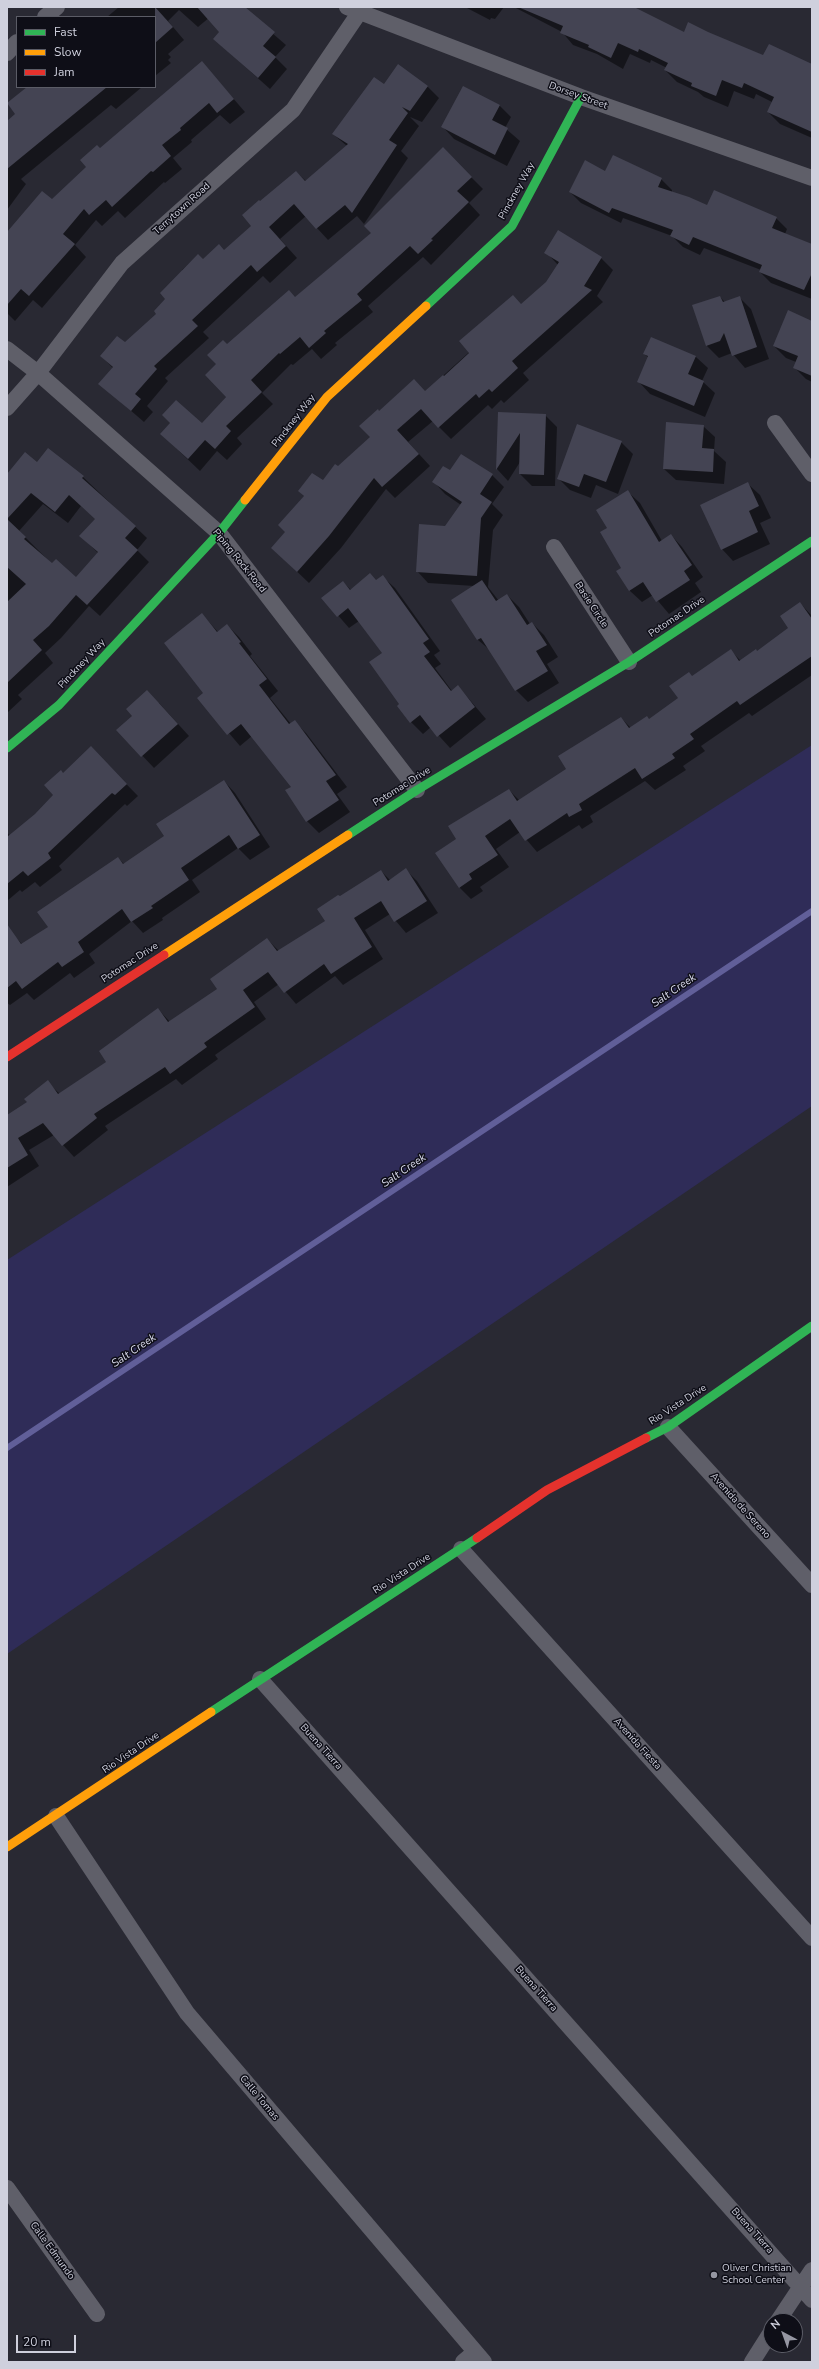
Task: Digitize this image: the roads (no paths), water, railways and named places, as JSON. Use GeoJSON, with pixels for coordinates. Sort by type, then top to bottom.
{"type":"FeatureCollection","features":[{"type":"Feature","properties":{"kind":"street"},"geometry":{"type":"LineString","coordinates":[[46,16],[56,7]]}},
{"type":"Feature","properties":{"kind":"street","name":"Dorsey Street"},"geometry":{"type":"LineString","coordinates":[[353,10],[581,97],[812,178]]}},
{"type":"Feature","properties":{"kind":"street","name":"Terrytown Road"},"geometry":{"type":"LineString","coordinates":[[7,408],[38,372],[122,263],[293,110],[353,10]]}},
{"type":"Feature","properties":{"kind":"street"},"geometry":{"type":"LineString","coordinates":[[7,53],[16,43]]}},
{"type":"Feature","properties":{"kind":"street","name":"Pinckney Way"},"geometry":{"type":"LineString","coordinates":[[7,748],[59,705],[219,533],[327,397],[512,226],[581,97]]}},
{"type":"Feature","properties":{"kind":"street","name":"Piping Rock Road"},"geometry":{"type":"LineString","coordinates":[[7,349],[38,372],[219,533],[417,790]]}},
{"type":"Feature","properties":{"kind":"street"},"geometry":{"type":"LineString","coordinates":[[775,423],[812,474]]}},
{"type":"Feature","properties":{"kind":"street","name":"Potomac Drive"},"geometry":{"type":"LineString","coordinates":[[7,1057],[417,790],[629,662],[812,541]]}},
{"type":"Feature","properties":{"kind":"street","name":"Basie Circle"},"geometry":{"type":"LineString","coordinates":[[554,547],[629,662]]}},
{"type":"Feature","properties":{"kind":"street","name":"Rio Vista Drive"},"geometry":{"type":"LineString","coordinates":[[7,1847],[56,1816],[260,1679],[461,1549],[547,1490],[668,1426],[812,1326]]}},
{"type":"Feature","properties":{"kind":"street","name":"Avenida de Sereno"},"geometry":{"type":"LineString","coordinates":[[668,1426],[812,1585]]}},
{"type":"Feature","properties":{"kind":"street","name":"Avenida Fiesta"},"geometry":{"type":"LineString","coordinates":[[461,1549],[812,1938]]}},
{"type":"Feature","properties":{"kind":"street","name":"Buena Tierra"},"geometry":{"type":"LineString","coordinates":[[260,1679],[812,2300]]}},
{"type":"Feature","properties":{"kind":"street","name":"Calle Tomas"},"geometry":{"type":"LineString","coordinates":[[56,1816],[187,2012],[474,2359]]}},
{"type":"Feature","properties":{"kind":"street","name":"Calle Edmundo"},"geometry":{"type":"LineString","coordinates":[[7,2188],[97,2314]]}},
{"type":"Feature","properties":{"kind":"street"},"geometry":{"type":"LineString","coordinates":[[783,2313],[812,2270]]}},
{"type":"Feature","properties":{"kind":"street"},"geometry":{"type":"LineString","coordinates":[[752,2362],[763,2345]]}},
{"type":"Feature","properties":{"kind":"waterway","name":"Salt Creek"},"geometry":{"type":"LineString","coordinates":[[7,1448],[812,911]]}},
{"type":"Feature","properties":{"kind":"place","name":"Oliver Christian School Center"},"geometry":{"type":"Point","coordinates":[714,2275]}}]}
